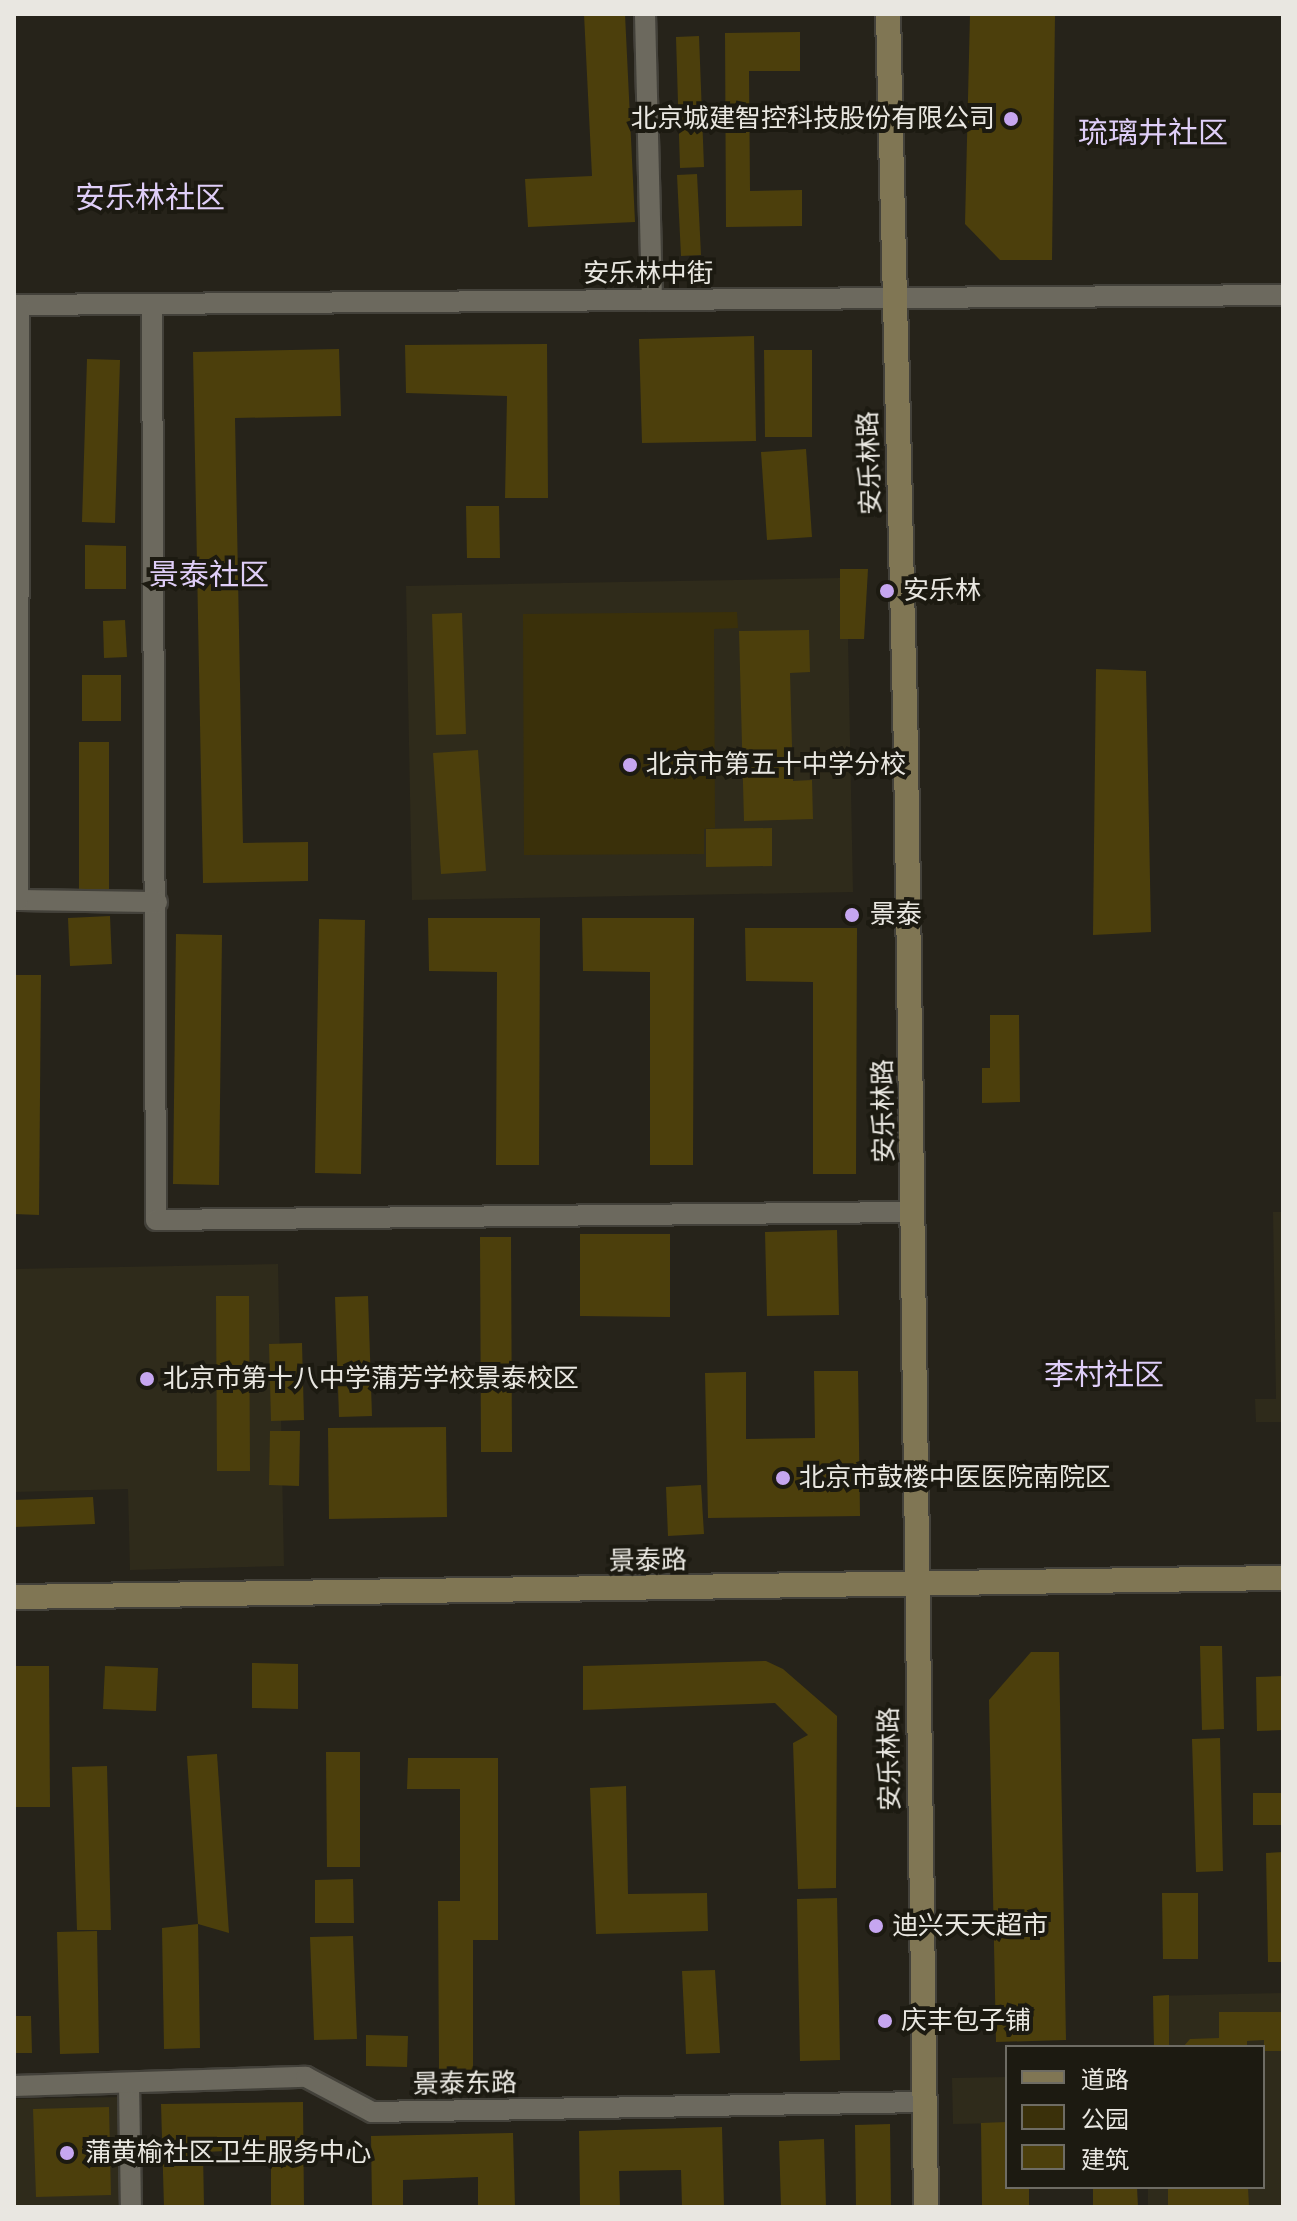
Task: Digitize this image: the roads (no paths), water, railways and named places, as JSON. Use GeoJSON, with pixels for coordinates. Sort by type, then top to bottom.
{"type":"FeatureCollection","features":[{"type":"Feature","properties":{"kind":"street"},"geometry":{"type":"LineString","coordinates":[[645,14],[652,300]]}},
{"type":"Feature","properties":{"kind":"street","name":"安乐林路"},"geometry":{"type":"LineString","coordinates":[[888,14],[913,1212],[914,1586],[926,2207]]}},
{"type":"Feature","properties":{"kind":"street","name":"安乐林中街"},"geometry":{"type":"LineString","coordinates":[[16,305],[1283,295]]}},
{"type":"Feature","properties":{"kind":"street"},"geometry":{"type":"LineString","coordinates":[[152,304],[156,1220],[913,1212]]}},
{"type":"Feature","properties":{"kind":"street"},"geometry":{"type":"LineString","coordinates":[[16,305],[16,900],[157,902]]}},
{"type":"Feature","properties":{"kind":"street","name":"景泰路"},"geometry":{"type":"LineString","coordinates":[[14,1597],[914,1586],[1283,1578]]}},
{"type":"Feature","properties":{"kind":"street","name":"景泰东路"},"geometry":{"type":"LineString","coordinates":[[14,2086],[306,2077],[372,2112],[925,2102]]}},
{"type":"Feature","properties":{"kind":"street"},"geometry":{"type":"LineString","coordinates":[[129,2084],[131,2207]]}},
{"type":"Feature","properties":{"kind":"place","name":"北京城建智控科技股份有限公司"},"geometry":{"type":"Point","coordinates":[1011,119]}},
{"type":"Feature","properties":{"kind":"place","name":"安乐林"},"geometry":{"type":"Point","coordinates":[887,591]}},
{"type":"Feature","properties":{"kind":"place","name":"北京市第五十中学分校"},"geometry":{"type":"Point","coordinates":[630,765]}},
{"type":"Feature","properties":{"kind":"place","name":"景泰"},"geometry":{"type":"Point","coordinates":[852,915]}},
{"type":"Feature","properties":{"kind":"place","name":"北京市第十八中学蒲芳学校景泰校区"},"geometry":{"type":"Point","coordinates":[147,1379]}},
{"type":"Feature","properties":{"kind":"place","name":"北京市鼓楼中医医院南院区"},"geometry":{"type":"Point","coordinates":[783,1478]}},
{"type":"Feature","properties":{"kind":"place","name":"迪兴天天超市"},"geometry":{"type":"Point","coordinates":[876,1926]}},
{"type":"Feature","properties":{"kind":"place","name":"庆丰包子铺"},"geometry":{"type":"Point","coordinates":[885,2021]}},
{"type":"Feature","properties":{"kind":"place","name":"蒲黄榆社区卫生服务中心"},"geometry":{"type":"Point","coordinates":[67,2153]}},
{"type":"Feature","properties":{"kind":"district","name":"琉璃井社区"},"geometry":{"type":"Point","coordinates":[1153,133]}},
{"type":"Feature","properties":{"kind":"district","name":"安乐林社区"},"geometry":{"type":"Point","coordinates":[150,198]}},
{"type":"Feature","properties":{"kind":"district","name":"景泰社区"},"geometry":{"type":"Point","coordinates":[209,575]}},
{"type":"Feature","properties":{"kind":"district","name":"李村社区"},"geometry":{"type":"Point","coordinates":[1104,1375]}}]}
